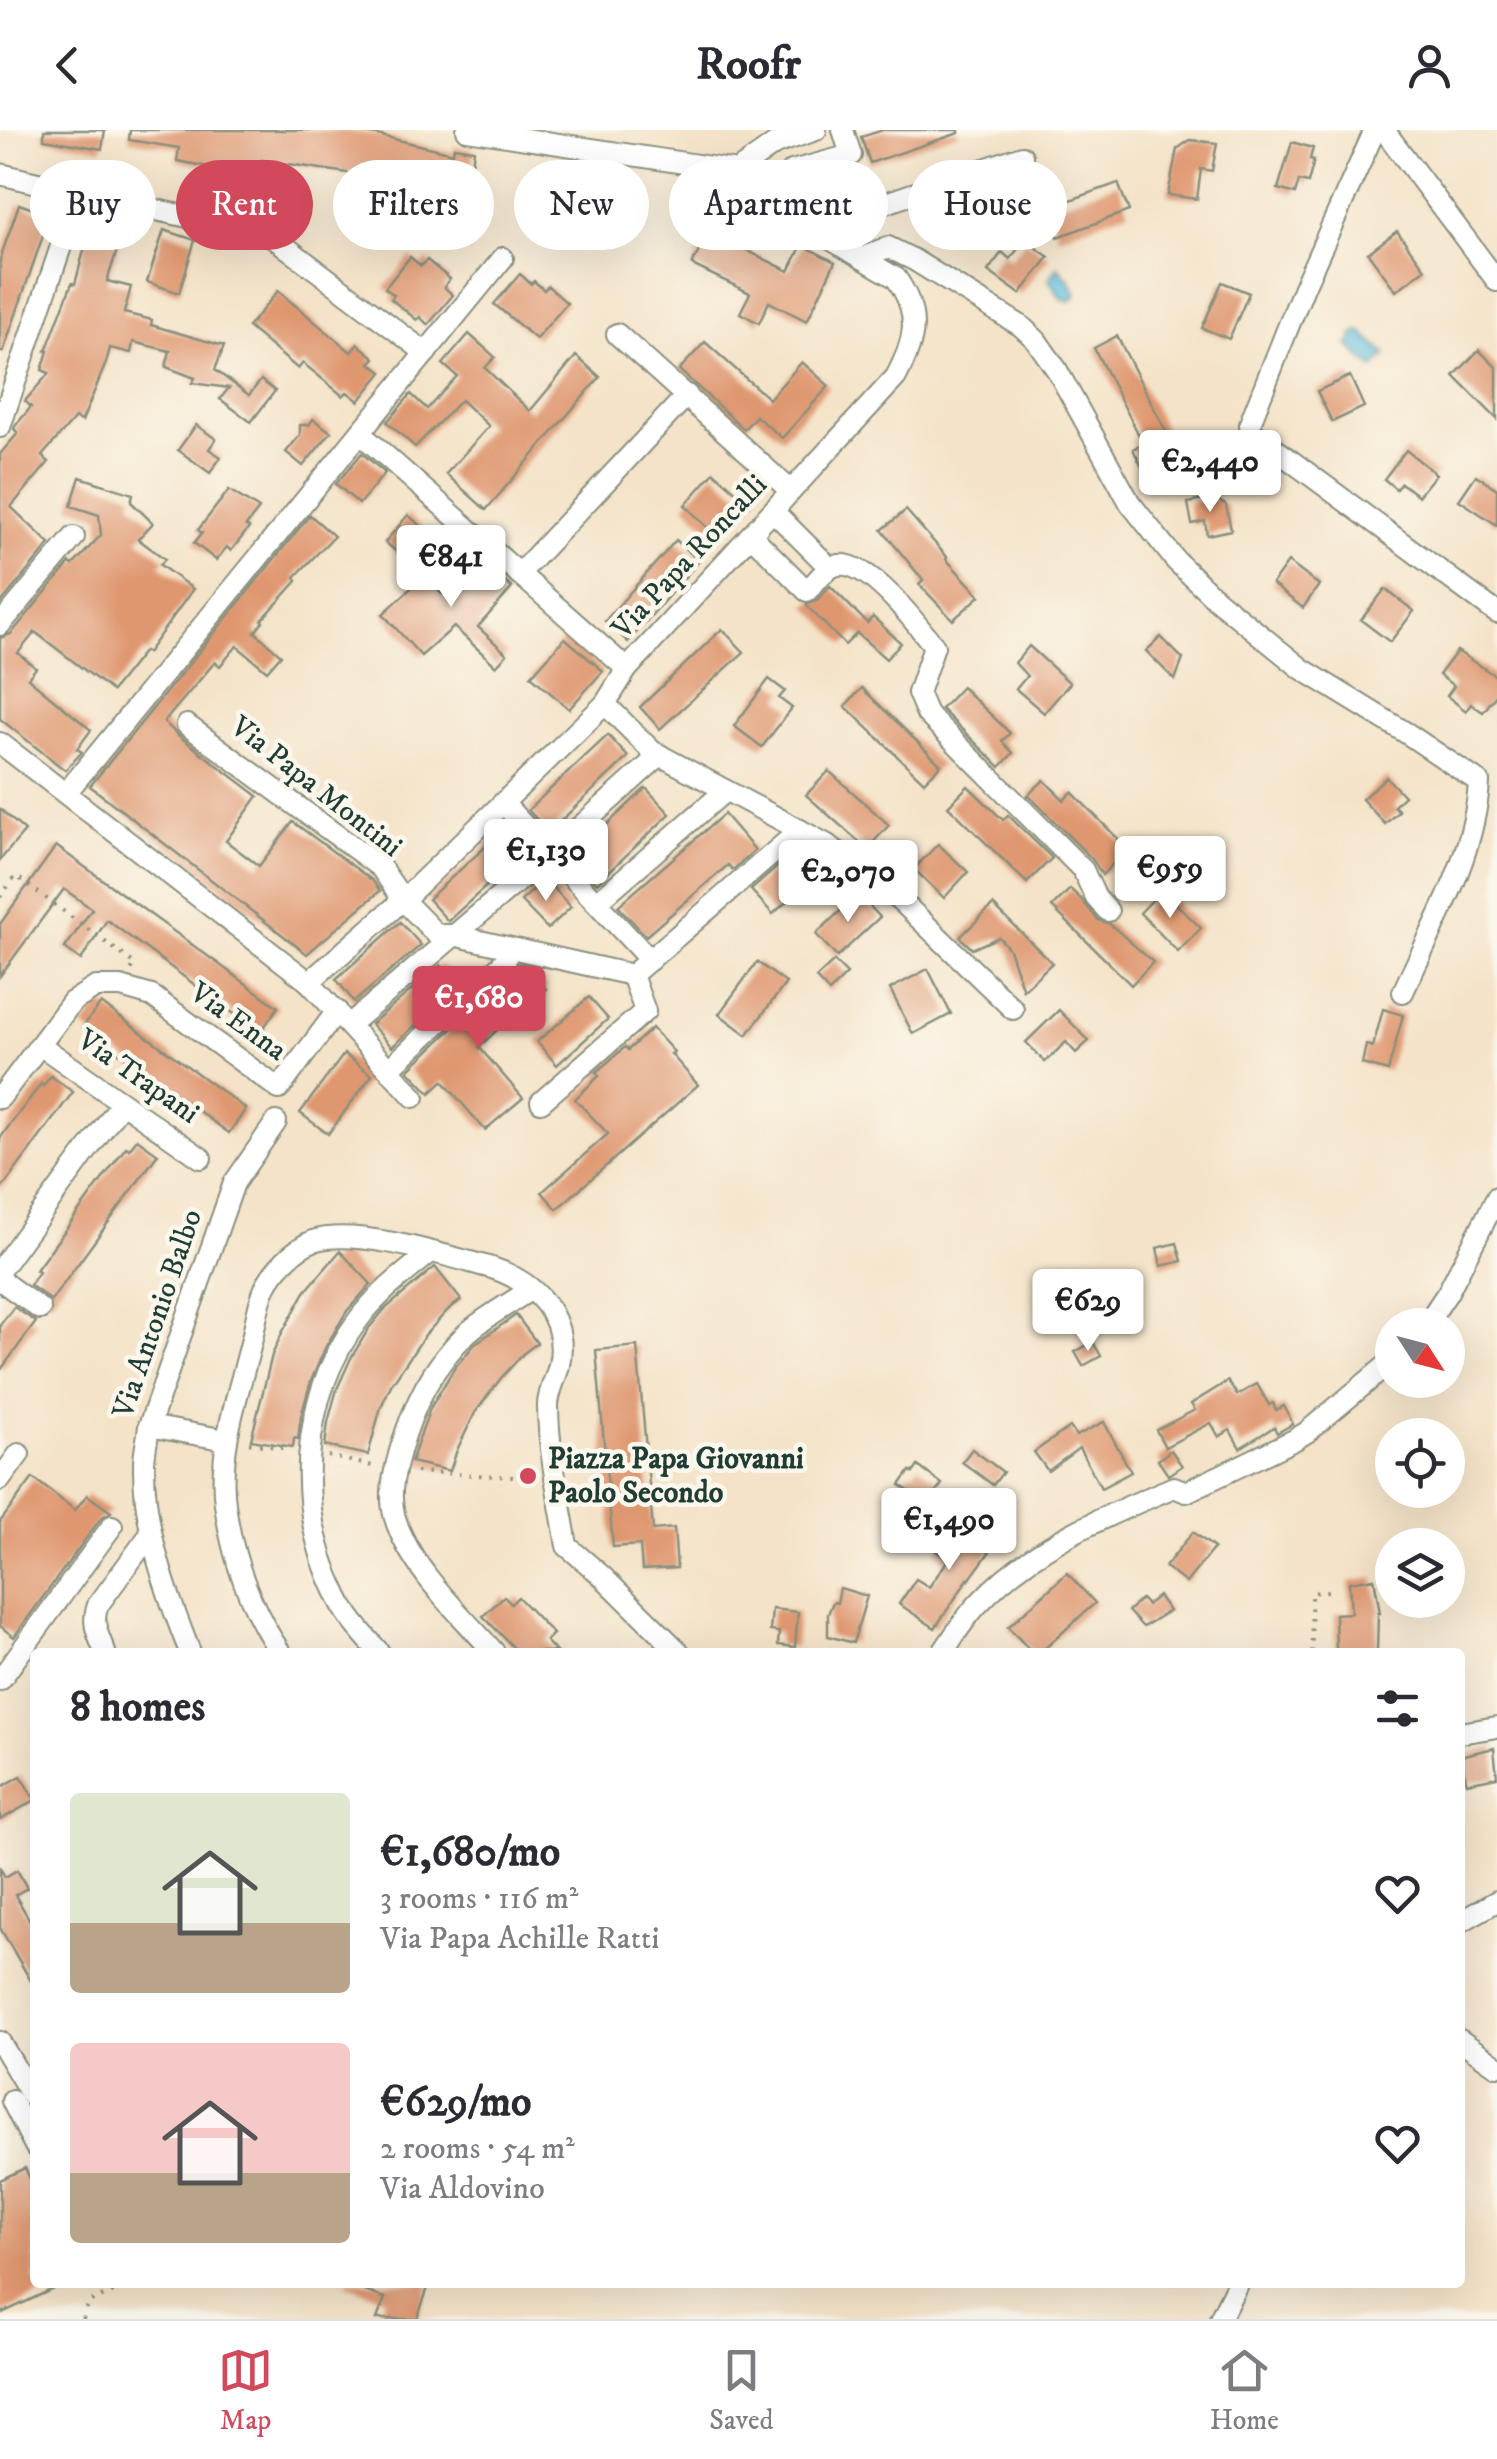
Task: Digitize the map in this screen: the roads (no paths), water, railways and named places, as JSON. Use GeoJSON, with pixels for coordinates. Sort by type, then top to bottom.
{"type":"FeatureCollection","features":[{"type":"Feature","properties":{"kind":"street"},"geometry":{"type":"LineString","coordinates":[[467,130],[670,160]]}},
{"type":"Feature","properties":{"kind":"street"},"geometry":{"type":"LineString","coordinates":[[753,160],[776,144],[816,130]]}},
{"type":"Feature","properties":{"kind":"street"},"geometry":{"type":"LineString","coordinates":[[833,160],[851,155],[843,130]]}},
{"type":"Feature","properties":{"kind":"street"},"geometry":{"type":"LineString","coordinates":[[1375,130],[1304,287],[1250,425],[1252,432],[1497,613]]}},
{"type":"Feature","properties":{"kind":"street"},"geometry":{"type":"LineString","coordinates":[[1384,130],[1497,281]]}},
{"type":"Feature","properties":{"kind":"street"},"geometry":{"type":"LineString","coordinates":[[888,202],[1022,156]]}},
{"type":"Feature","properties":{"kind":"street"},"geometry":{"type":"LineString","coordinates":[[0,174],[30,181]]}},
{"type":"Feature","properties":{"kind":"street"},"geometry":{"type":"LineString","coordinates":[[156,210],[270,235],[426,353]]}},
{"type":"Feature","properties":{"kind":"street"},"geometry":{"type":"LineString","coordinates":[[862,258],[888,247],[1021,326],[1057,370],[1130,503],[1176,561],[1302,669],[1479,782],[1478,804],[1461,866],[1403,992]]}},
{"type":"Feature","properties":{"kind":"street"},"geometry":{"type":"LineString","coordinates":[[0,426],[60,250]]}},
{"type":"Feature","properties":{"kind":"street","name":"Via Papa Roncalli"},"geometry":{"type":"LineString","coordinates":[[309,982],[403,900],[604,704],[627,669],[896,377],[910,350],[914,328],[908,296],[896,278],[848,250]]}},
{"type":"Feature","properties":{"kind":"street"},"geometry":{"type":"LineString","coordinates":[[66,793],[503,258]]}},
{"type":"Feature","properties":{"kind":"street"},"geometry":{"type":"LineString","coordinates":[[617,334],[790,492]]}},
{"type":"Feature","properties":{"kind":"street"},"geometry":{"type":"LineString","coordinates":[[519,574],[686,395]]}},
{"type":"Feature","properties":{"kind":"street"},"geometry":{"type":"LineString","coordinates":[[360,433],[627,669]]}},
{"type":"Feature","properties":{"kind":"street"},"geometry":{"type":"LineString","coordinates":[[773,510],[830,568]]}},
{"type":"Feature","properties":{"kind":"street"},"geometry":{"type":"LineString","coordinates":[[751,534],[807,591],[830,568],[839,564],[856,568],[915,621],[934,646],[918,694],[926,714],[1083,870],[1096,898],[1108,911]]}},
{"type":"Feature","properties":{"kind":"street"},"geometry":{"type":"LineString","coordinates":[[0,625],[74,536]]}},
{"type":"Feature","properties":{"kind":"street"},"geometry":{"type":"LineString","coordinates":[[604,704],[652,750],[826,844],[897,897],[1012,1009]]}},
{"type":"Feature","properties":{"kind":"street","name":"Via Papa Montini"},"geometry":{"type":"LineString","coordinates":[[187,725],[380,868],[403,900],[437,935],[453,935],[632,975]]}},
{"type":"Feature","properties":{"kind":"street"},"geometry":{"type":"LineString","coordinates":[[4,754],[66,793],[309,982],[414,1097]]}},
{"type":"Feature","properties":{"kind":"street"},"geometry":{"type":"LineString","coordinates":[[344,1018],[453,935],[660,755]]}},
{"type":"Feature","properties":{"kind":"street"},"geometry":{"type":"LineString","coordinates":[[597,902],[725,791]]}},
{"type":"Feature","properties":{"kind":"street"},"geometry":{"type":"LineString","coordinates":[[504,803],[650,960]]}},
{"type":"Feature","properties":{"kind":"street"},"geometry":{"type":"LineString","coordinates":[[541,1102],[645,1011],[632,975],[800,830]]}},
{"type":"Feature","properties":{"kind":"street"},"geometry":{"type":"LineString","coordinates":[[389,1068],[506,960]]}},
{"type":"Feature","properties":{"kind":"street","name":"Via Enna"},"geometry":{"type":"LineString","coordinates":[[40,1045],[72,1002],[96,987],[121,988],[152,996],[279,1089],[344,1018]]}},
{"type":"Feature","properties":{"kind":"street"},"geometry":{"type":"LineString","coordinates":[[0,1098],[40,1045]]}},
{"type":"Feature","properties":{"kind":"street","name":"Via Trapani"},"geometry":{"type":"LineString","coordinates":[[40,1045],[201,1158]]}},
{"type":"Feature","properties":{"kind":"street"},"geometry":{"type":"LineString","coordinates":[[0,1270],[122,1104]]}},
{"type":"Feature","properties":{"kind":"street","name":"Via Antonio Balbo"},"geometry":{"type":"LineString","coordinates":[[188,1648],[171,1606],[151,1533],[144,1464],[150,1426],[234,1183],[276,1122]]}},
{"type":"Feature","properties":{"kind":"street"},"geometry":{"type":"LineString","coordinates":[[1437,1308],[1497,1197]]}},
{"type":"Feature","properties":{"kind":"street"},"geometry":{"type":"LineString","coordinates":[[277,1648],[258,1619],[234,1552],[225,1502],[226,1440],[266,1287],[292,1254],[308,1243],[332,1236],[364,1238],[431,1252],[512,1275],[552,1312],[560,1330],[560,1363],[547,1404],[567,1546],[675,1648]]}},
{"type":"Feature","properties":{"kind":"street"},"geometry":{"type":"LineString","coordinates":[[375,1648],[338,1599],[321,1557],[311,1504],[308,1452],[325,1380],[355,1324],[391,1285],[431,1252]]}},
{"type":"Feature","properties":{"kind":"street"},"geometry":{"type":"LineString","coordinates":[[0,1280],[40,1309]]}},
{"type":"Feature","properties":{"kind":"street"},"geometry":{"type":"LineString","coordinates":[[490,1648],[431,1581],[410,1549],[395,1520],[391,1498],[394,1470],[420,1394],[442,1361],[469,1332],[530,1290]]}},
{"type":"Feature","properties":{"kind":"street"},"geometry":{"type":"LineString","coordinates":[[945,1648],[979,1602],[1032,1556],[1084,1525],[1174,1487],[1186,1492],[1307,1432],[1375,1375]]}},
{"type":"Feature","properties":{"kind":"street"},"geometry":{"type":"LineString","coordinates":[[150,1426],[226,1440]]}},
{"type":"Feature","properties":{"kind":"street"},"geometry":{"type":"LineString","coordinates":[[0,1480],[19,1454]]}},
{"type":"Feature","properties":{"kind":"street"},"geometry":{"type":"LineString","coordinates":[[0,1680],[112,1526]]}},
{"type":"Feature","properties":{"kind":"street"},"geometry":{"type":"LineString","coordinates":[[103,1648],[94,1626],[98,1605],[151,1533]]}},
{"type":"Feature","properties":{"kind":"street"},"geometry":{"type":"LineString","coordinates":[[1465,1732],[1497,1727]]}},
{"type":"Feature","properties":{"kind":"street"},"geometry":{"type":"LineString","coordinates":[[1465,1919],[1497,1900]]}},
{"type":"Feature","properties":{"kind":"street"},"geometry":{"type":"LineString","coordinates":[[0,2042],[30,2130]]}},
{"type":"Feature","properties":{"kind":"street"},"geometry":{"type":"LineString","coordinates":[[1465,2044],[1497,2066]]}},
{"type":"Feature","properties":{"kind":"street"},"geometry":{"type":"LineString","coordinates":[[1220,2319],[1235,2288]]}},
{"type":"Feature","properties":{"kind":"water"},"geometry":{"type":"Polygon","coordinates":[[[1058,267],[1076,295],[1070,301],[1061,298],[1049,279],[1058,267]]]}},
{"type":"Feature","properties":{"kind":"water"},"geometry":{"type":"Polygon","coordinates":[[[1361,332],[1386,355],[1374,369],[1348,345],[1353,335],[1361,332]]]}},
{"type":"Feature","properties":{"kind":"place","name":"Piazza Papa Giovanni Paolo Secondo"},"geometry":{"type":"Point","coordinates":[528,1476]}}]}
